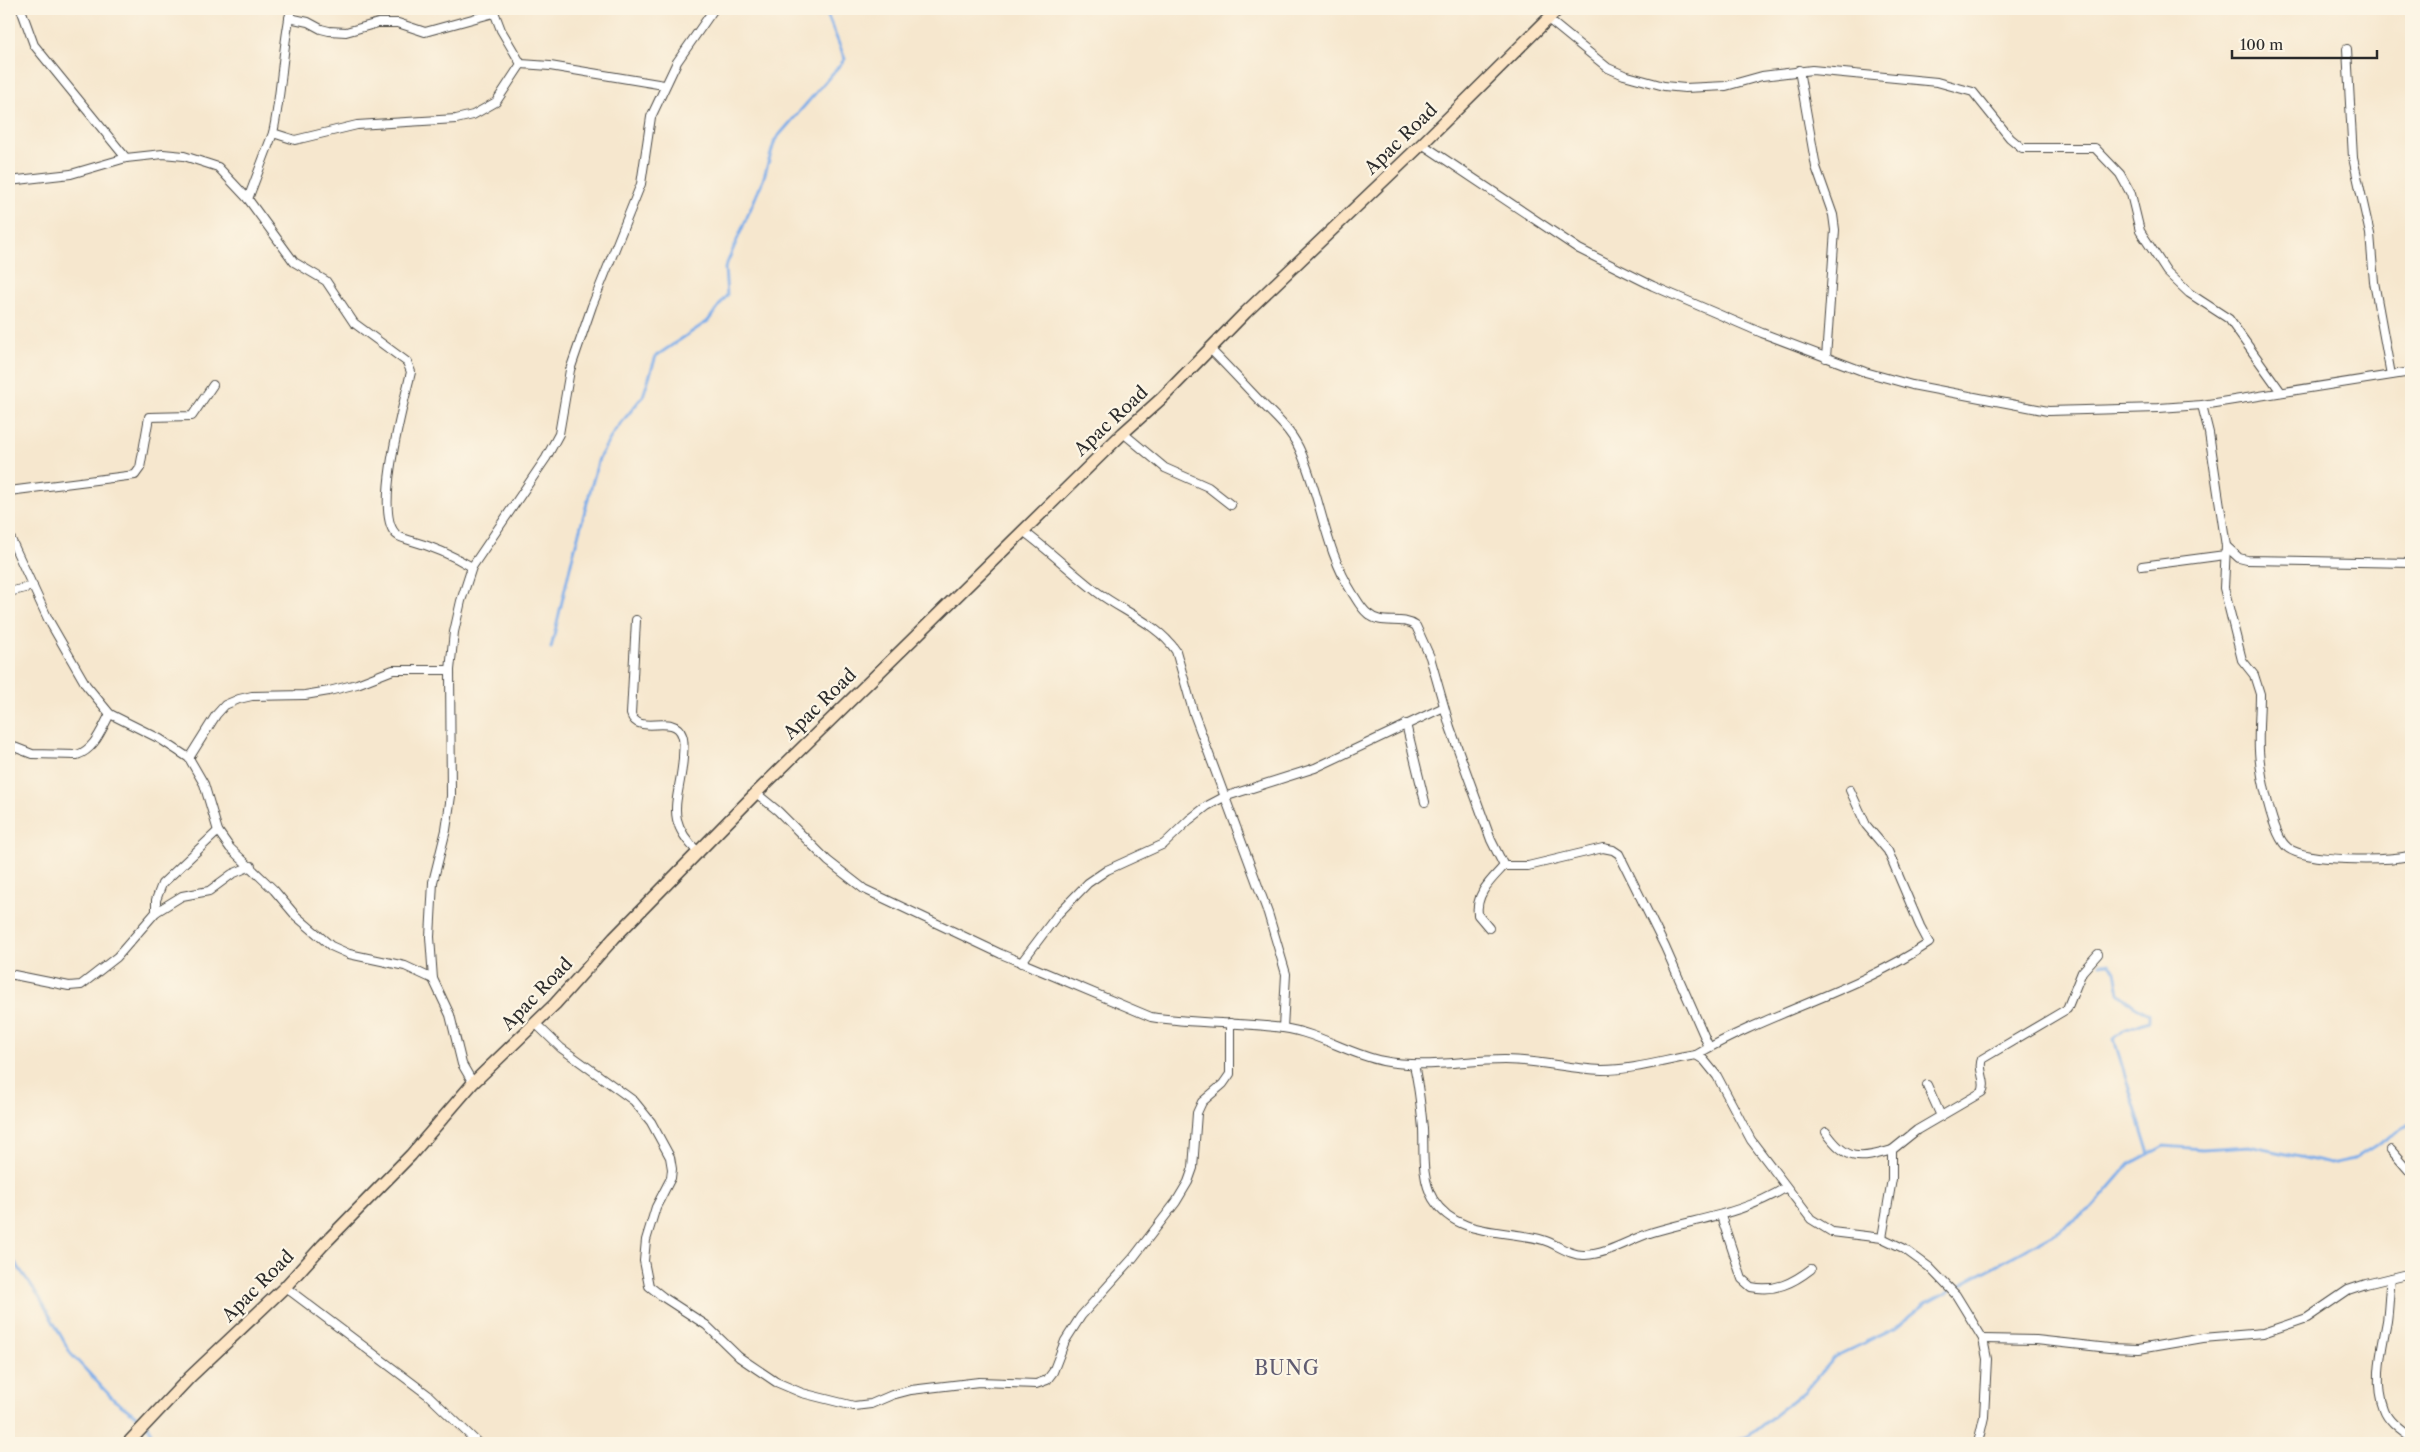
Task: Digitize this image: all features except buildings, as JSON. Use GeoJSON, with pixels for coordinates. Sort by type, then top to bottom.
{"type":"FeatureCollection","features":[{"type":"Feature","properties":{"kind":"main road","name":"Apac Road"},"geometry":{"type":"LineString","coordinates":[[128,1443],[190,1377],[285,1287],[323,1245],[411,1155],[474,1083],[535,1023],[614,938],[756,793],[1122,433],[1162,398],[1558,9]]}},
{"type":"Feature","properties":{"kind":"street"},"geometry":{"type":"LineString","coordinates":[[21,9],[34,45],[126,158]]}},
{"type":"Feature","properties":{"kind":"street"},"geometry":{"type":"LineString","coordinates":[[248,199],[272,133],[280,96],[291,9]]}},
{"type":"Feature","properties":{"kind":"street"},"geometry":{"type":"LineString","coordinates":[[474,1083],[462,1064],[450,1015],[433,979],[430,937],[433,882],[446,830],[451,796],[450,670],[454,632],[472,566],[492,534],[546,458],[559,434],[570,370],[592,306],[641,184],[651,117],[664,85],[677,62],[714,9]]}},
{"type":"Feature","properties":{"kind":"street"},"geometry":{"type":"LineString","coordinates":[[289,18],[308,22],[329,31],[346,32],[378,23],[398,23],[425,32],[493,11],[501,30],[521,64]]}},
{"type":"Feature","properties":{"kind":"street"},"geometry":{"type":"LineString","coordinates":[[1548,20],[1608,68],[1624,75],[1664,86],[1686,88],[1726,86],[1762,76],[1798,70],[1937,82],[1972,92],[2010,138],[2022,148],[2090,148],[2098,150],[2120,174],[2131,194],[2140,231],[2167,272],[2189,293],[2229,319],[2281,392]]}},
{"type":"Feature","properties":{"kind":"street"},"geometry":{"type":"LineString","coordinates":[[2347,49],[2353,158],[2370,234],[2374,282],[2391,375]]}},
{"type":"Feature","properties":{"kind":"street"},"geometry":{"type":"LineString","coordinates":[[272,133],[295,140],[357,125],[439,120],[473,115],[496,102],[521,64]]}},
{"type":"Feature","properties":{"kind":"street"},"geometry":{"type":"LineString","coordinates":[[521,64],[550,66],[664,85]]}},
{"type":"Feature","properties":{"kind":"street"},"geometry":{"type":"LineString","coordinates":[[1798,70],[1816,167],[1833,215],[1835,230],[1826,358]]}},
{"type":"Feature","properties":{"kind":"street"},"geometry":{"type":"LineString","coordinates":[[1422,144],[1578,249],[1719,316],[1865,372],[1912,385],[2048,411],[2202,405],[2411,372]]}},
{"type":"Feature","properties":{"kind":"street"},"geometry":{"type":"LineString","coordinates":[[9,181],[72,174],[126,158],[163,154],[203,161],[218,167],[248,199],[294,262],[326,281],[354,323],[407,362],[411,372],[391,461],[389,501],[391,527],[397,535],[437,548],[472,566]]}},
{"type":"Feature","properties":{"kind":"street"},"geometry":{"type":"LineString","coordinates":[[1210,349],[1285,426],[1299,447],[1331,551],[1344,580],[1366,612],[1384,622],[1402,620],[1416,626],[1430,657],[1444,707],[1491,840],[1504,866]]}},
{"type":"Feature","properties":{"kind":"street"},"geometry":{"type":"LineString","coordinates":[[9,491],[135,474],[140,468],[149,417],[192,416],[212,385]]}},
{"type":"Feature","properties":{"kind":"street"},"geometry":{"type":"LineString","coordinates":[[2202,405],[2209,433],[2226,546],[2224,588],[2240,652],[2246,666],[2254,675],[2260,694],[2261,767],[2279,836],[2288,848],[2313,856],[2366,859],[2409,856]]}},
{"type":"Feature","properties":{"kind":"street"},"geometry":{"type":"LineString","coordinates":[[1122,433],[1165,468],[1208,488],[1230,505]]}},
{"type":"Feature","properties":{"kind":"street"},"geometry":{"type":"LineString","coordinates":[[1023,531],[1098,593],[1137,616],[1172,644],[1181,663],[1190,702],[1268,913],[1286,974],[1283,1028]]}},
{"type":"Feature","properties":{"kind":"street"},"geometry":{"type":"LineString","coordinates":[[9,535],[33,586],[76,668],[110,714],[160,739],[189,758],[204,784],[218,831],[230,848],[251,866],[296,916],[331,946],[349,954],[405,966],[433,979]]}},
{"type":"Feature","properties":{"kind":"street"},"geometry":{"type":"LineString","coordinates":[[2226,546],[2239,558],[2247,560],[2411,563]]}},
{"type":"Feature","properties":{"kind":"street"},"geometry":{"type":"LineString","coordinates":[[2142,566],[2225,554]]}},
{"type":"Feature","properties":{"kind":"street"},"geometry":{"type":"LineString","coordinates":[[9,592],[33,586]]}},
{"type":"Feature","properties":{"kind":"street"},"geometry":{"type":"LineString","coordinates":[[636,620],[631,714],[633,720],[638,724],[670,725],[682,733],[684,741],[682,768],[676,809],[678,826],[684,838],[699,853]]}},
{"type":"Feature","properties":{"kind":"street"},"geometry":{"type":"LineString","coordinates":[[189,758],[216,715],[225,705],[239,699],[252,696],[305,695],[329,691],[358,684],[393,670],[450,670]]}},
{"type":"Feature","properties":{"kind":"street"},"geometry":{"type":"LineString","coordinates":[[1021,963],[1058,914],[1088,883],[1107,870],[1164,844],[1189,820],[1224,797],[1315,768],[1444,707]]}},
{"type":"Feature","properties":{"kind":"street"},"geometry":{"type":"LineString","coordinates":[[9,745],[32,754],[77,755],[84,753],[95,742],[110,714]]}},
{"type":"Feature","properties":{"kind":"street"},"geometry":{"type":"LineString","coordinates":[[1406,724],[1425,802]]}},
{"type":"Feature","properties":{"kind":"street"},"geometry":{"type":"LineString","coordinates":[[756,793],[778,811],[828,861],[864,889],[1021,963],[1151,1017],[1283,1028],[1323,1038],[1361,1056],[1414,1065],[1516,1060],[1602,1070],[1633,1068],[1696,1055],[1773,1016],[1868,976],[1929,943],[1888,851],[1866,825],[1850,790]]}},
{"type":"Feature","properties":{"kind":"street"},"geometry":{"type":"LineString","coordinates":[[156,912],[156,900],[162,884],[218,831]]}},
{"type":"Feature","properties":{"kind":"street"},"geometry":{"type":"LineString","coordinates":[[1490,928],[1478,915],[1478,900],[1483,890],[1504,866],[1528,866],[1603,848],[1613,850],[1619,854],[1665,947],[1709,1047]]}},
{"type":"Feature","properties":{"kind":"street"},"geometry":{"type":"LineString","coordinates":[[9,974],[69,986],[81,985],[117,957],[156,912],[182,896],[209,891],[232,874],[251,866]]}},
{"type":"Feature","properties":{"kind":"street"},"geometry":{"type":"LineString","coordinates":[[1826,1132],[1840,1150],[1855,1157],[1872,1156],[1892,1150],[1917,1130],[1982,1092],[1984,1086],[1980,1065],[1982,1059],[2067,1010],[2082,972],[2098,954]]}},
{"type":"Feature","properties":{"kind":"street"},"geometry":{"type":"LineString","coordinates":[[535,1023],[560,1048],[634,1101],[651,1122],[670,1157],[671,1178],[656,1208],[646,1240],[644,1261],[649,1286],[706,1326],[739,1357],[776,1382],[802,1394],[854,1406],[871,1404],[911,1390],[979,1382],[1036,1384],[1047,1380],[1053,1372],[1062,1347],[1081,1316],[1133,1258],[1176,1202],[1188,1182],[1193,1168],[1197,1112],[1202,1102],[1223,1084],[1230,1074],[1230,1023]]}},
{"type":"Feature","properties":{"kind":"street"},"geometry":{"type":"LineString","coordinates":[[1696,1055],[1704,1060],[1720,1081],[1751,1140],[1810,1219],[1832,1232],[1882,1238],[1903,1248],[1929,1266],[1956,1295],[1983,1339],[1987,1359],[1984,1416],[1978,1443]]}},
{"type":"Feature","properties":{"kind":"street"},"geometry":{"type":"LineString","coordinates":[[1414,1065],[1423,1129],[1424,1175],[1432,1197],[1442,1211],[1468,1226],[1501,1234],[1543,1240],[1570,1253],[1583,1255],[1600,1253],[1654,1232],[1721,1216],[1764,1202],[1785,1188]]}},
{"type":"Feature","properties":{"kind":"street"},"geometry":{"type":"LineString","coordinates":[[1927,1085],[1941,1116]]}},
{"type":"Feature","properties":{"kind":"street"},"geometry":{"type":"LineString","coordinates":[[1882,1238],[1892,1179],[1892,1150]]}},
{"type":"Feature","properties":{"kind":"street"},"geometry":{"type":"LineString","coordinates":[[2391,1150],[2411,1173]]}},
{"type":"Feature","properties":{"kind":"street"},"geometry":{"type":"LineString","coordinates":[[1721,1216],[1742,1279],[1751,1287],[1772,1289],[1787,1284],[1811,1269]]}},
{"type":"Feature","properties":{"kind":"street"},"geometry":{"type":"LineString","coordinates":[[1983,1339],[2036,1340],[2110,1348],[2139,1349],[2203,1338],[2263,1333],[2307,1318],[2348,1290],[2411,1273]]}},
{"type":"Feature","properties":{"kind":"street"},"geometry":{"type":"LineString","coordinates":[[2391,1278],[2387,1320],[2379,1368],[2380,1387],[2384,1410],[2389,1419],[2411,1438]]}},
{"type":"Feature","properties":{"kind":"street"},"geometry":{"type":"LineString","coordinates":[[285,1287],[428,1395],[478,1443]]}},
{"type":"Feature","properties":{"kind":"waterway"},"geometry":{"type":"LineString","coordinates":[[551,648],[599,458],[614,432],[643,396],[656,356],[708,321],[727,295],[725,268],[763,180],[775,140],[845,59],[825,9]]}},
{"type":"Feature","properties":{"kind":"waterway"},"geometry":{"type":"LineString","coordinates":[[2100,964],[2110,963],[2115,971],[2119,993],[2133,1005],[2149,1014],[2149,1021],[2124,1030],[2114,1039],[2149,1154]]}},
{"type":"Feature","properties":{"kind":"waterway"},"geometry":{"type":"LineString","coordinates":[[1728,1443],[1747,1437],[1805,1391],[1834,1357],[1895,1328],[1925,1304],[2054,1234],[2092,1208],[2130,1164],[2164,1146],[2203,1149],[2249,1146],[2331,1164],[2354,1159],[2411,1123]]}},
{"type":"Feature","properties":{"kind":"waterway"},"geometry":{"type":"LineString","coordinates":[[9,1254],[40,1298],[71,1354],[114,1400],[146,1423],[157,1443]]}},
{"type":"Feature","properties":{"kind":"district","name":"BUNG"},"geometry":{"type":"Point","coordinates":[1287,1368]}}]}
